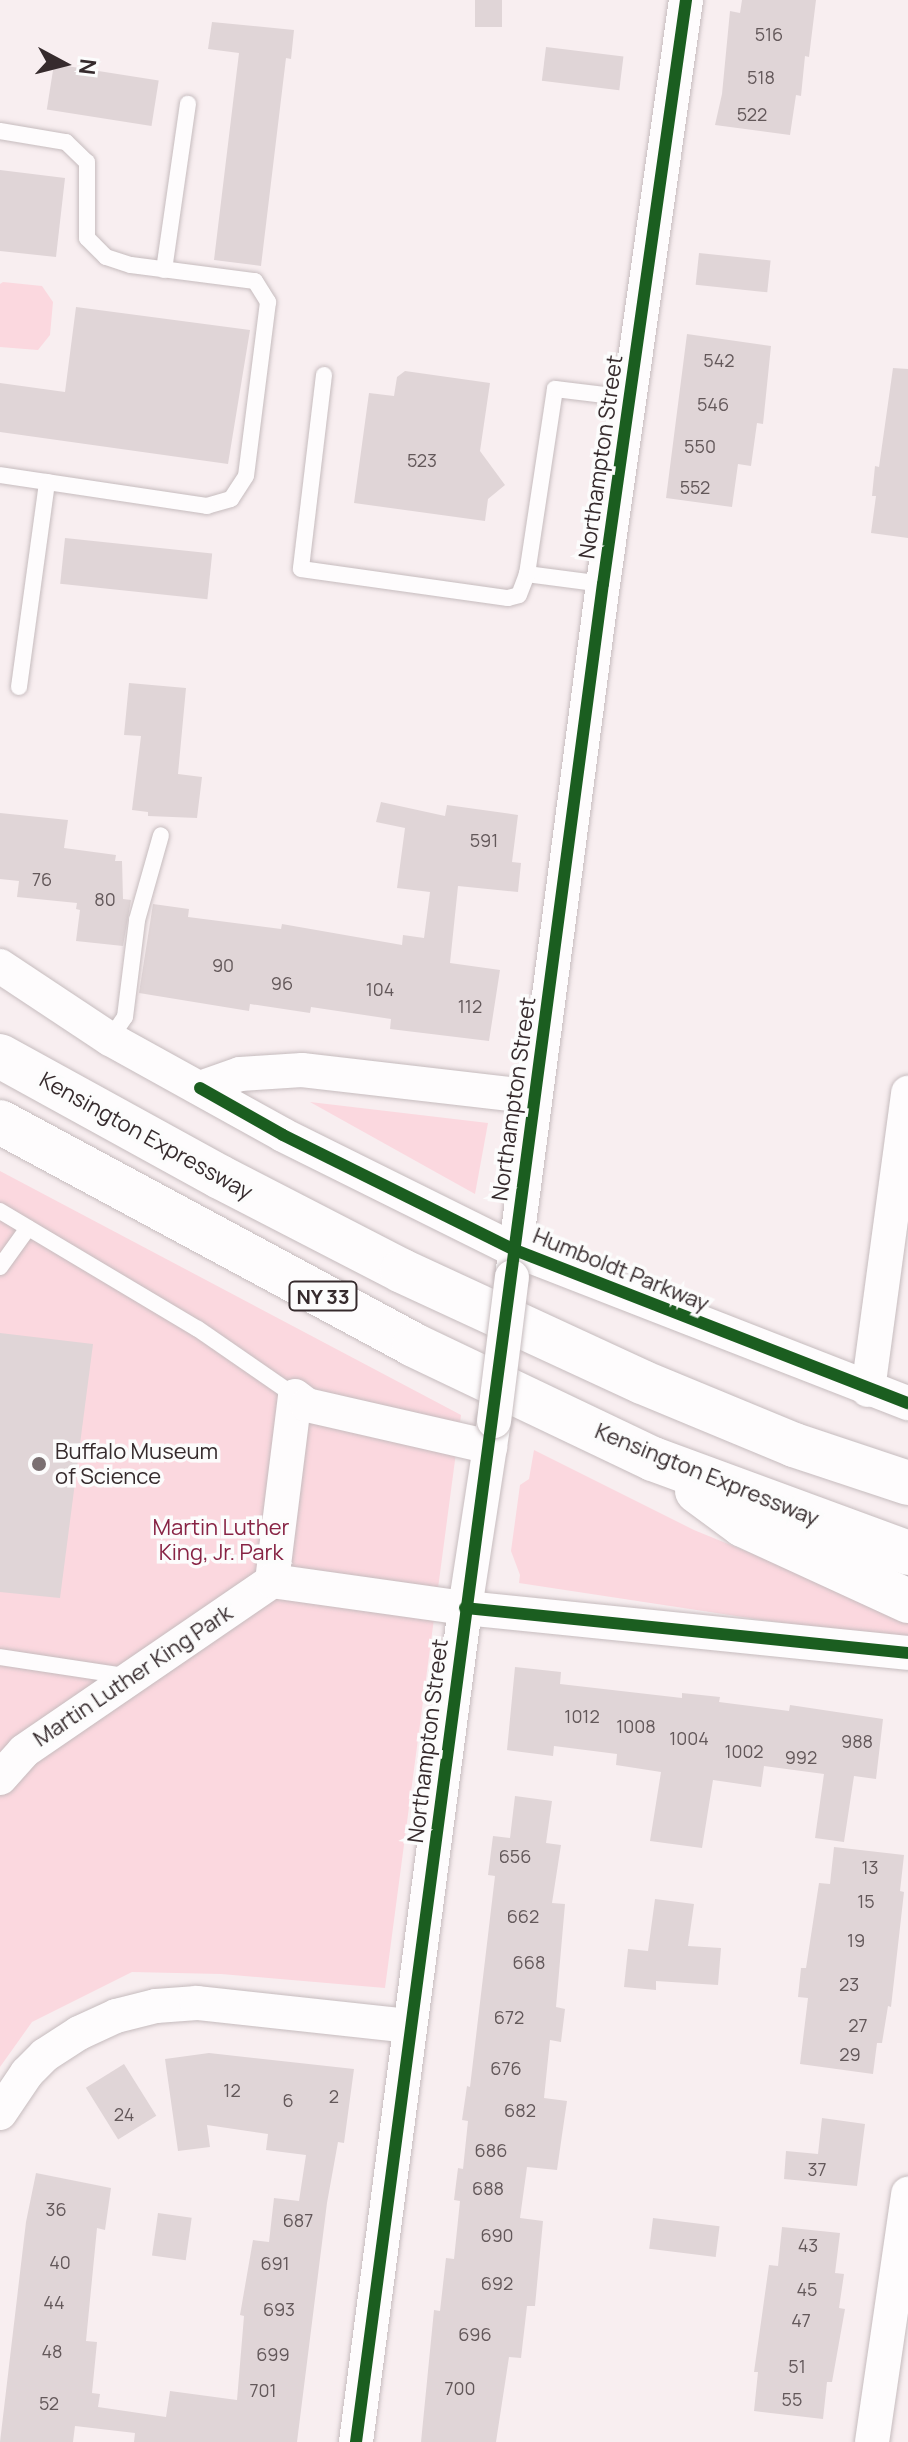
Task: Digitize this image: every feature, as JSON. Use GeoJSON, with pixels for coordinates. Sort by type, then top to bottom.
{"type":"FeatureCollection","features":[{"type":"Feature","properties":{"kind":"highway","name":"Kensington Expressway"},"geometry":{"type":"LineString","coordinates":[[0,1056],[220,1177],[402,1271],[642,1382],[794,1445],[908,1483]]}},
{"type":"Feature","properties":{"kind":"highway","name":"Kensington Expressway"},"geometry":{"type":"LineString","coordinates":[[0,1122],[414,1345],[653,1459],[908,1553]]}},
{"type":"Feature","properties":{"kind":"highway"},"geometry":{"type":"LineString","coordinates":[[653,1459],[743,1525],[908,1601]]}},
{"type":"Feature","properties":{"kind":"street","name":"Northampton Street"},"geometry":{"type":"LineString","coordinates":[[356,2442],[603,584],[686,0]]}},
{"type":"Feature","properties":{"kind":"street","name":"Humboldt Parkway"},"geometry":{"type":"LineString","coordinates":[[0,966],[110,1039],[514,1264],[908,1403]]}},
{"type":"Feature","properties":{"kind":"street"},"geometry":{"type":"LineString","coordinates":[[200,1088],[240,1074],[302,1070],[534,1097]]}},
{"type":"Feature","properties":{"kind":"street"},"geometry":{"type":"LineString","coordinates":[[868,1390],[908,1093]]}},
{"type":"Feature","properties":{"kind":"street"},"geometry":{"type":"LineString","coordinates":[[492,1434],[307,1405],[295,1396],[272,1581],[465,1608],[908,1653]]}},
{"type":"Feature","properties":{"kind":"street","name":"Martin Luther King Park"},"geometry":{"type":"LineString","coordinates":[[0,1778],[24,1751],[272,1581]]}},
{"type":"Feature","properties":{"kind":"street"},"geometry":{"type":"LineString","coordinates":[[0,2113],[27,2073],[45,2055],[79,2033],[116,2016],[156,2006],[197,2003],[410,2026]]}},
{"type":"Feature","properties":{"kind":"street"},"geometry":{"type":"LineString","coordinates":[[872,2442],[908,2194]]}},
{"type":"Feature","properties":{"kind":"lane"},"geometry":{"type":"LineString","coordinates":[[164,270],[188,104]]}},
{"type":"Feature","properties":{"kind":"lane"},"geometry":{"type":"LineString","coordinates":[[0,131],[66,142],[87,162],[87,238],[106,257],[164,270],[255,281],[268,302],[246,476],[231,499],[207,506],[0,475]]}},
{"type":"Feature","properties":{"kind":"lane"},"geometry":{"type":"LineString","coordinates":[[324,375],[301,569],[508,598],[519,595],[527,574],[555,389],[629,398]]}},
{"type":"Feature","properties":{"kind":"lane"},"geometry":{"type":"LineString","coordinates":[[19,687],[47,482]]}},
{"type":"Feature","properties":{"kind":"lane"},"geometry":{"type":"LineString","coordinates":[[527,574],[603,584]]}},
{"type":"Feature","properties":{"kind":"lane"},"geometry":{"type":"LineString","coordinates":[[110,1039],[125,1017],[137,920],[161,835]]}},
{"type":"Feature","properties":{"kind":"lane"},"geometry":{"type":"LineString","coordinates":[[0,1211],[198,1329],[295,1396]]}},
{"type":"Feature","properties":{"kind":"lane"},"geometry":{"type":"LineString","coordinates":[[0,1267],[28,1228]]}},
{"type":"Feature","properties":{"kind":"lane"},"geometry":{"type":"LineString","coordinates":[[0,1657],[131,1677]]}},
{"type":"Feature","properties":{"kind":"green space"},"geometry":{"type":"Polygon","coordinates":[[[0,284],[42,286],[53,302],[50,335],[38,350],[0,347],[0,284]]]}},
{"type":"Feature","properties":{"kind":"green space"},"geometry":{"type":"Polygon","coordinates":[[[310,1102],[488,1123],[475,1194],[310,1102]]]}},
{"type":"Feature","properties":{"kind":"green space","name":"Martin Luther King, Jr. Park"},"geometry":{"type":"Polygon","coordinates":[[[0,1171],[461,1415],[385,1988],[221,1974],[132,1972],[32,2022],[0,2067],[0,1171]]]}},
{"type":"Feature","properties":{"kind":"green space"},"geometry":{"type":"Polygon","coordinates":[[[534,1450],[694,1530],[908,1618],[908,1642],[519,1583],[520,1575],[511,1551],[520,1485],[529,1479],[534,1450]]]}},
{"type":"Feature","properties":{"kind":"building"},"geometry":{"type":"Polygon","coordinates":[[[475,0],[502,0],[502,27],[475,27],[475,0]]]}},
{"type":"Feature","properties":{"kind":"building"},"geometry":{"type":"Polygon","coordinates":[[[742,0],[816,0],[809,57],[805,56],[801,96],[796,95],[790,135],[715,125],[722,94],[730,11],[740,13],[742,0]]]}},
{"type":"Feature","properties":{"kind":"building"},"geometry":{"type":"Polygon","coordinates":[[[212,22],[294,30],[291,59],[286,58],[261,266],[214,260],[239,53],[208,49],[212,22]]]}},
{"type":"Feature","properties":{"kind":"building"},"geometry":{"type":"Polygon","coordinates":[[[546,47],[623,57],[619,90],[542,81],[546,47]]]}},
{"type":"Feature","properties":{"kind":"building"},"geometry":{"type":"Polygon","coordinates":[[[54,64],[159,81],[151,126],[47,109],[54,64]]]}},
{"type":"Feature","properties":{"kind":"building"},"geometry":{"type":"Polygon","coordinates":[[[0,170],[65,178],[56,257],[0,251],[0,170]]]}},
{"type":"Feature","properties":{"kind":"building"},"geometry":{"type":"Polygon","coordinates":[[[699,253],[771,261],[767,292],[696,285],[699,253]]]}},
{"type":"Feature","properties":{"kind":"building"},"geometry":{"type":"Polygon","coordinates":[[[76,307],[250,330],[228,464],[0,432],[0,383],[65,392],[76,307]]]}},
{"type":"Feature","properties":{"kind":"building"},"geometry":{"type":"Polygon","coordinates":[[[687,334],[771,346],[763,424],[757,423],[751,466],[738,464],[732,507],[666,498],[687,334]]]}},
{"type":"Feature","properties":{"kind":"building"},"geometry":{"type":"Polygon","coordinates":[[[893,368],[908,369],[908,538],[871,533],[876,496],[872,496],[875,466],[879,467],[893,368]]]}},
{"type":"Feature","properties":{"kind":"building"},"geometry":{"type":"Polygon","coordinates":[[[405,371],[490,383],[480,451],[505,485],[488,499],[485,521],[354,503],[369,393],[394,396],[397,377],[405,371]]]}},
{"type":"Feature","properties":{"kind":"building"},"geometry":{"type":"Polygon","coordinates":[[[65,538],[212,553],[207,599],[60,584],[65,538]]]}},
{"type":"Feature","properties":{"kind":"building"},"geometry":{"type":"Polygon","coordinates":[[[129,683],[186,688],[178,774],[202,777],[197,818],[148,816],[148,812],[132,810],[141,736],[124,735],[129,683]]]}},
{"type":"Feature","properties":{"kind":"building"},"geometry":{"type":"Polygon","coordinates":[[[381,802],[445,816],[447,805],[518,815],[512,862],[521,863],[518,892],[458,886],[450,963],[500,970],[489,1041],[390,1029],[391,1019],[311,1007],[310,1013],[250,1004],[249,1011],[139,993],[153,904],[189,909],[188,917],[281,929],[282,924],[402,945],[403,935],[424,938],[430,892],[397,888],[405,828],[376,822],[381,802]]]}},
{"type":"Feature","properties":{"kind":"building"},"geometry":{"type":"Polygon","coordinates":[[[0,813],[68,820],[64,848],[116,855],[115,861],[122,861],[123,899],[131,900],[123,946],[76,941],[80,910],[76,909],[77,903],[17,897],[19,881],[0,879],[0,813]]]}},
{"type":"Feature","properties":{"kind":"building","name":"Buffalo Museum of Science"},"geometry":{"type":"Polygon","coordinates":[[[0,1333],[93,1344],[60,1598],[0,1592],[0,1333]]]}},
{"type":"Feature","properties":{"kind":"building"},"geometry":{"type":"Polygon","coordinates":[[[515,1667],[561,1672],[560,1684],[682,1698],[682,1693],[720,1697],[719,1702],[789,1711],[790,1705],[883,1719],[876,1779],[854,1776],[844,1842],[815,1838],[824,1774],[764,1766],[761,1787],[713,1780],[702,1848],[650,1841],[661,1772],[616,1765],[617,1754],[554,1746],[553,1756],[507,1750],[515,1667]]]}},
{"type":"Feature","properties":{"kind":"building"},"geometry":{"type":"Polygon","coordinates":[[[515,1796],[552,1801],[546,1843],[561,1845],[552,1903],[565,1904],[556,2007],[565,2009],[561,2042],[550,2040],[544,2098],[567,2101],[557,2170],[527,2167],[520,2218],[543,2221],[535,2306],[527,2306],[521,2358],[509,2357],[496,2442],[421,2442],[434,2310],[440,2311],[446,2258],[454,2259],[460,2201],[454,2200],[458,2168],[463,2169],[468,2121],[462,2120],[467,2086],[470,2087],[495,1876],[488,1875],[493,1836],[510,1838],[515,1796]]]}},
{"type":"Feature","properties":{"kind":"building"},"geometry":{"type":"Polygon","coordinates":[[[834,1847],[904,1855],[900,1891],[904,1892],[891,2007],[888,2006],[882,2043],[877,2043],[873,2074],[800,2064],[808,1998],[798,1997],[801,1968],[806,1968],[819,1883],[830,1884],[834,1847]]]}},
{"type":"Feature","properties":{"kind":"building"},"geometry":{"type":"Polygon","coordinates":[[[655,1899],[694,1904],[688,1946],[721,1948],[718,1985],[656,1981],[656,1990],[624,1987],[628,1949],[648,1951],[655,1899]]]}},
{"type":"Feature","properties":{"kind":"building"},"geometry":{"type":"Polygon","coordinates":[[[209,2053],[354,2069],[344,2143],[338,2142],[327,2203],[297,2442],[134,2442],[135,2433],[75,2426],[73,2442],[0,2442],[26,2222],[36,2173],[111,2188],[105,2230],[97,2228],[86,2341],[97,2342],[92,2393],[100,2394],[98,2407],[166,2417],[170,2391],[237,2400],[244,2316],[240,2315],[253,2240],[269,2242],[274,2198],[299,2201],[306,2155],[266,2150],[268,2134],[207,2125],[210,2147],[178,2151],[165,2059],[209,2053]]]}},
{"type":"Feature","properties":{"kind":"building"},"geometry":{"type":"Polygon","coordinates":[[[124,2064],[156,2116],[118,2140],[86,2088],[124,2064]]]}},
{"type":"Feature","properties":{"kind":"building"},"geometry":{"type":"Polygon","coordinates":[[[822,2118],[865,2124],[857,2186],[784,2179],[786,2151],[818,2154],[822,2118]]]}},
{"type":"Feature","properties":{"kind":"building"},"geometry":{"type":"Polygon","coordinates":[[[158,2213],[192,2218],[186,2260],[152,2256],[158,2213]]]}},
{"type":"Feature","properties":{"kind":"building"},"geometry":{"type":"Polygon","coordinates":[[[653,2218],[720,2226],[716,2257],[649,2249],[653,2218]]]}},
{"type":"Feature","properties":{"kind":"building"},"geometry":{"type":"Polygon","coordinates":[[[782,2227],[840,2233],[835,2273],[844,2274],[839,2308],[845,2309],[832,2382],[827,2382],[823,2419],[754,2411],[758,2372],[754,2372],[769,2265],[778,2266],[782,2227]]]}},
{"type":"Feature","properties":{"kind":"cycle path"},"geometry":{"type":"LineString","coordinates":[[356,2442],[603,584],[686,0]]}},
{"type":"Feature","properties":{"kind":"cycle path"},"geometry":{"type":"LineString","coordinates":[[200,1088],[283,1135],[515,1250],[908,1403]]}},
{"type":"Feature","properties":{"kind":"cycle path"},"geometry":{"type":"LineString","coordinates":[[465,1608],[908,1653]]}},
{"type":"Feature","properties":{"kind":"place","name":"Buffalo Museum of Science"},"geometry":{"type":"Point","coordinates":[39,1464]}}]}
